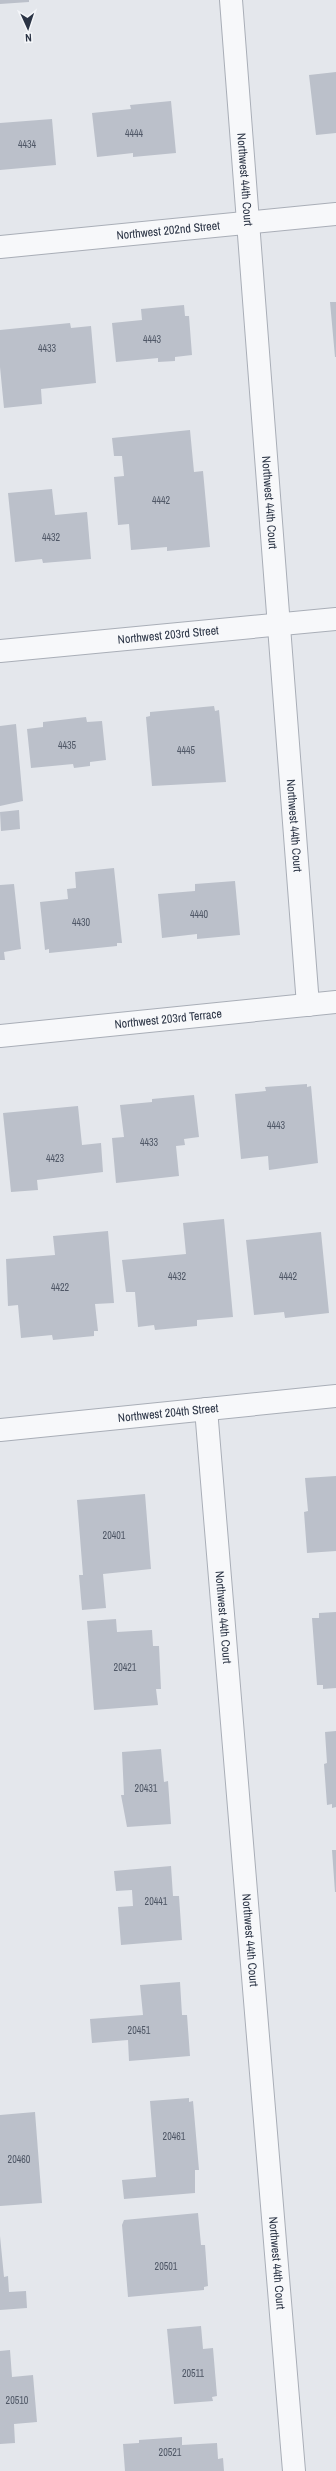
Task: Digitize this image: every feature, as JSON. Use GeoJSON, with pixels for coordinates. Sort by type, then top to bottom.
{"type":"FeatureCollection","features":[{"type":"Feature","properties":{"kind":"street","name":"Northwest 44th Court"},"geometry":{"type":"LineString","coordinates":[[231,0],[308,1005]]}},
{"type":"Feature","properties":{"kind":"street","name":"Northwest 202nd Street"},"geometry":{"type":"LineString","coordinates":[[0,247],[336,214]]}},
{"type":"Feature","properties":{"kind":"street","name":"Northwest 203rd Street"},"geometry":{"type":"LineString","coordinates":[[0,651],[336,620]]}},
{"type":"Feature","properties":{"kind":"street","name":"Northwest 203rd Terrace"},"geometry":{"type":"LineString","coordinates":[[0,1036],[336,1002]]}},
{"type":"Feature","properties":{"kind":"street","name":"Northwest 204th Street"},"geometry":{"type":"LineString","coordinates":[[0,1430],[336,1396]]}},
{"type":"Feature","properties":{"kind":"street","name":"Northwest 44th Court"},"geometry":{"type":"LineString","coordinates":[[206,1409],[294,2471]]}},
{"type":"Feature","properties":{"kind":"building"},"geometry":{"type":"Polygon","coordinates":[[[0,0],[29,0],[29,2],[0,4],[0,0]]]}},
{"type":"Feature","properties":{"kind":"building"},"geometry":{"type":"Polygon","coordinates":[[[336,72],[336,133],[316,135],[309,75],[336,72]]]}},
{"type":"Feature","properties":{"kind":"building"},"geometry":{"type":"Polygon","coordinates":[[[171,101],[176,153],[133,157],[133,153],[97,157],[92,113],[131,109],[130,105],[171,101]]]}},
{"type":"Feature","properties":{"kind":"building"},"geometry":{"type":"Polygon","coordinates":[[[52,119],[56,165],[0,170],[0,123],[52,119]]]}},
{"type":"Feature","properties":{"kind":"building"},"geometry":{"type":"Polygon","coordinates":[[[330,302],[336,302],[336,357],[335,357],[330,302]]]}},
{"type":"Feature","properties":{"kind":"building"},"geometry":{"type":"Polygon","coordinates":[[[184,305],[185,316],[189,316],[192,355],[175,357],[175,361],[158,362],[158,358],[116,362],[112,323],[142,320],[141,309],[184,305]]]}},
{"type":"Feature","properties":{"kind":"building"},"geometry":{"type":"Polygon","coordinates":[[[70,323],[71,328],[91,326],[96,383],[41,389],[42,404],[4,408],[0,367],[0,330],[70,323]]]}},
{"type":"Feature","properties":{"kind":"building"},"geometry":{"type":"Polygon","coordinates":[[[190,430],[194,472],[203,471],[210,547],[167,551],[167,547],[131,550],[129,524],[118,525],[114,477],[124,476],[122,456],[114,456],[112,438],[190,430]]]}},
{"type":"Feature","properties":{"kind":"building"},"geometry":{"type":"Polygon","coordinates":[[[52,489],[55,515],[87,512],[91,559],[43,563],[42,559],[15,562],[8,493],[52,489]]]}},
{"type":"Feature","properties":{"kind":"building"},"geometry":{"type":"Polygon","coordinates":[[[214,706],[215,711],[219,710],[226,782],[152,786],[146,717],[150,716],[150,712],[214,706]]]}},
{"type":"Feature","properties":{"kind":"building"},"geometry":{"type":"Polygon","coordinates":[[[86,717],[87,722],[102,721],[106,760],[90,762],[90,766],[74,768],[73,764],[31,768],[27,729],[43,727],[43,722],[86,717]]]}},
{"type":"Feature","properties":{"kind":"building"},"geometry":{"type":"Polygon","coordinates":[[[16,724],[23,801],[0,806],[0,726],[16,724]]]}},
{"type":"Feature","properties":{"kind":"building"},"geometry":{"type":"Polygon","coordinates":[[[19,810],[20,829],[1,831],[0,812],[19,810]]]}},
{"type":"Feature","properties":{"kind":"building"},"geometry":{"type":"Polygon","coordinates":[[[114,868],[122,943],[117,943],[117,946],[49,953],[49,949],[45,950],[40,902],[68,899],[67,889],[76,888],[75,872],[114,868]]]}},
{"type":"Feature","properties":{"kind":"building"},"geometry":{"type":"Polygon","coordinates":[[[235,881],[240,935],[197,939],[197,934],[162,938],[158,894],[195,891],[195,884],[235,881]]]}},
{"type":"Feature","properties":{"kind":"building"},"geometry":{"type":"Polygon","coordinates":[[[14,884],[21,949],[4,952],[5,960],[0,960],[0,885],[14,884]]]}},
{"type":"Feature","properties":{"kind":"building"},"geometry":{"type":"Polygon","coordinates":[[[307,1084],[307,1087],[311,1086],[318,1163],[269,1170],[268,1156],[241,1159],[235,1094],[266,1091],[265,1087],[307,1084]]]}},
{"type":"Feature","properties":{"kind":"building"},"geometry":{"type":"Polygon","coordinates":[[[194,1095],[199,1137],[184,1139],[185,1145],[176,1146],[179,1176],[116,1183],[112,1138],[124,1137],[120,1105],[152,1102],[152,1099],[194,1095]]]}},
{"type":"Feature","properties":{"kind":"building"},"geometry":{"type":"Polygon","coordinates":[[[78,1106],[82,1145],[101,1143],[103,1172],[37,1180],[38,1190],[11,1192],[3,1113],[78,1106]]]}},
{"type":"Feature","properties":{"kind":"building"},"geometry":{"type":"Polygon","coordinates":[[[224,1219],[233,1317],[197,1320],[197,1326],[155,1330],[154,1325],[138,1327],[135,1292],[126,1292],[122,1260],[186,1254],[183,1223],[224,1219]]]}},
{"type":"Feature","properties":{"kind":"building"},"geometry":{"type":"Polygon","coordinates":[[[108,1231],[114,1303],[95,1304],[98,1331],[94,1331],[94,1336],[53,1340],[52,1335],[21,1338],[18,1305],[8,1306],[6,1259],[55,1255],[53,1236],[108,1231]]]}},
{"type":"Feature","properties":{"kind":"building"},"geometry":{"type":"Polygon","coordinates":[[[321,1232],[329,1313],[285,1318],[284,1312],[254,1315],[246,1240],[321,1232]]]}},
{"type":"Feature","properties":{"kind":"building"},"geometry":{"type":"Polygon","coordinates":[[[336,1476],[336,1551],[307,1553],[304,1512],[308,1511],[305,1478],[336,1476]]]}},
{"type":"Feature","properties":{"kind":"building"},"geometry":{"type":"Polygon","coordinates":[[[145,1494],[151,1569],[103,1574],[106,1608],[82,1610],[79,1575],[83,1575],[77,1500],[145,1494]]]}},
{"type":"Feature","properties":{"kind":"building"},"geometry":{"type":"Polygon","coordinates":[[[336,1612],[336,1688],[323,1689],[323,1685],[317,1685],[312,1618],[319,1618],[319,1613],[336,1612]]]}},
{"type":"Feature","properties":{"kind":"building"},"geometry":{"type":"Polygon","coordinates":[[[116,1619],[117,1632],[152,1630],[153,1646],[159,1646],[161,1689],[156,1689],[158,1705],[94,1710],[87,1621],[116,1619]]]}},
{"type":"Feature","properties":{"kind":"building"},"geometry":{"type":"Polygon","coordinates":[[[336,1731],[336,1807],[332,1808],[332,1804],[327,1805],[324,1764],[327,1763],[325,1732],[336,1731]]]}},
{"type":"Feature","properties":{"kind":"building"},"geometry":{"type":"Polygon","coordinates":[[[161,1749],[164,1782],[168,1781],[171,1824],[127,1827],[121,1795],[124,1795],[122,1752],[161,1749]]]}},
{"type":"Feature","properties":{"kind":"building"},"geometry":{"type":"Polygon","coordinates":[[[332,1850],[336,1850],[336,1892],[335,1892],[332,1850]]]}},
{"type":"Feature","properties":{"kind":"building"},"geometry":{"type":"Polygon","coordinates":[[[171,1866],[173,1896],[179,1896],[182,1940],[121,1945],[118,1907],[133,1906],[132,1890],[116,1891],[114,1871],[171,1866]]]}},
{"type":"Feature","properties":{"kind":"building"},"geometry":{"type":"Polygon","coordinates":[[[180,1982],[182,2015],[187,2015],[190,2056],[129,2061],[128,2040],[92,2043],[90,2019],[143,2015],[140,1985],[180,1982]]]}},
{"type":"Feature","properties":{"kind":"building"},"geometry":{"type":"Polygon","coordinates":[[[189,2098],[189,2102],[193,2101],[199,2170],[195,2170],[195,2193],[124,2199],[122,2180],[156,2177],[150,2101],[189,2098]]]}},
{"type":"Feature","properties":{"kind":"building"},"geometry":{"type":"Polygon","coordinates":[[[35,2112],[42,2203],[0,2206],[0,2115],[35,2112]]]}},
{"type":"Feature","properties":{"kind":"building"},"geometry":{"type":"Polygon","coordinates":[[[198,2213],[201,2245],[205,2245],[208,2286],[204,2287],[204,2290],[128,2297],[122,2225],[124,2220],[198,2213]]]}},
{"type":"Feature","properties":{"kind":"building"},"geometry":{"type":"Polygon","coordinates":[[[0,2236],[4,2277],[8,2276],[9,2292],[26,2291],[27,2308],[0,2310],[0,2236]]]}},
{"type":"Feature","properties":{"kind":"building"},"geometry":{"type":"Polygon","coordinates":[[[201,2326],[203,2349],[213,2348],[217,2396],[212,2397],[213,2401],[174,2404],[167,2329],[201,2326]]]}},
{"type":"Feature","properties":{"kind":"building"},"geometry":{"type":"Polygon","coordinates":[[[10,2350],[12,2377],[33,2375],[37,2422],[14,2424],[15,2443],[0,2444],[0,2351],[10,2350]]]}},
{"type":"Feature","properties":{"kind":"building"},"geometry":{"type":"Polygon","coordinates":[[[182,2437],[182,2445],[217,2443],[218,2459],[223,2458],[224,2471],[125,2471],[123,2444],[139,2443],[139,2440],[182,2437]]]}}]}
